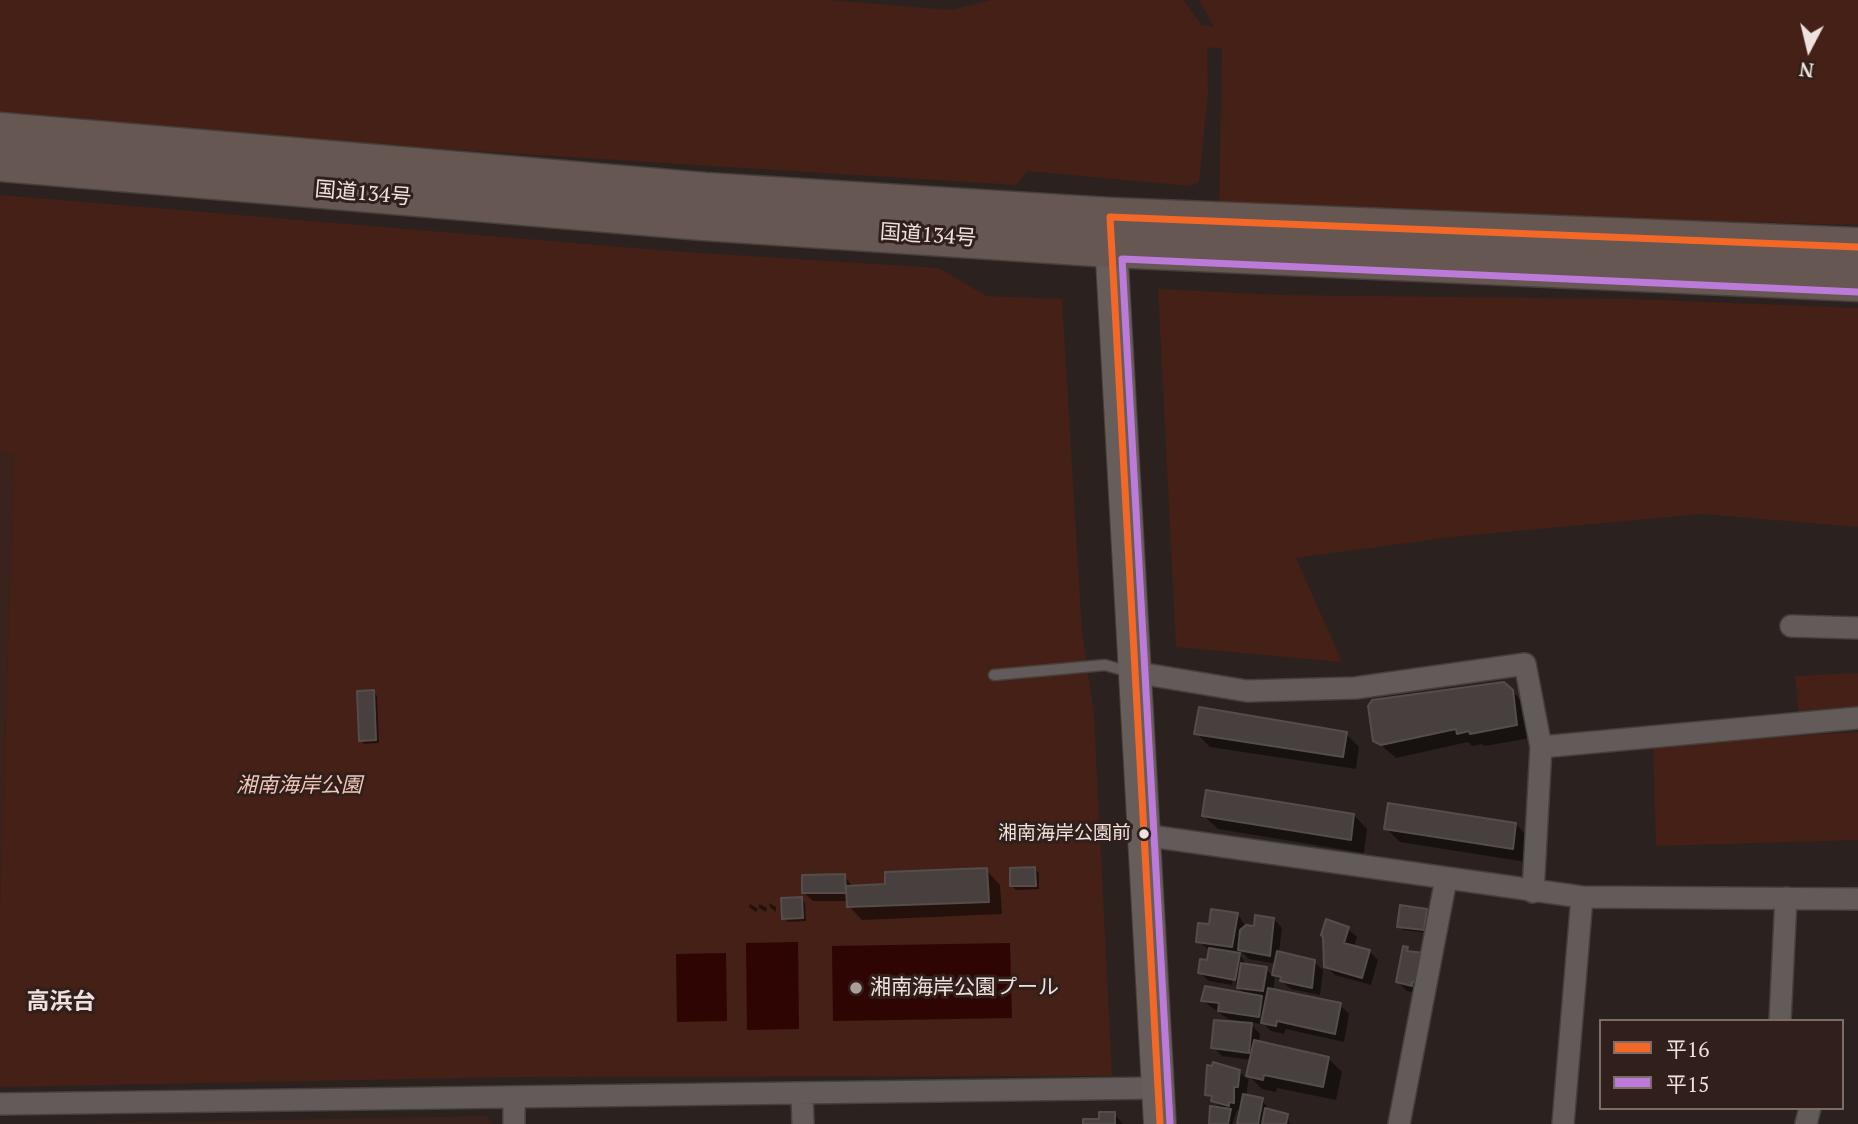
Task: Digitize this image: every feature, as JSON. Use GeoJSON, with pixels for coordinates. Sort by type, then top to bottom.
{"type":"FeatureCollection","features":[{"type":"Feature","properties":{"kind":"highway","name":"国道134号"},"geometry":{"type":"LineString","coordinates":[[0,132],[705,192],[1111,233],[1858,282]]}},
{"type":"Feature","properties":{"kind":"highway","name":"国道134号"},"geometry":{"type":"LineString","coordinates":[[0,162],[662,218],[1111,233],[1858,247]]}},
{"type":"Feature","properties":{"kind":"main road"},"geometry":{"type":"LineString","coordinates":[[1111,233],[1133,672],[1160,1124]]}},
{"type":"Feature","properties":{"kind":"street"},"geometry":{"type":"LineString","coordinates":[[1791,626],[1858,628]]}},
{"type":"Feature","properties":{"kind":"street"},"geometry":{"type":"LineString","coordinates":[[1133,672],[1261,690],[1355,688],[1525,664],[1541,747],[1533,892]]}},
{"type":"Feature","properties":{"kind":"street"},"geometry":{"type":"LineString","coordinates":[[1541,747],[1858,719]]}},
{"type":"Feature","properties":{"kind":"street"},"geometry":{"type":"LineString","coordinates":[[1143,835],[1582,897],[1858,899]]}},
{"type":"Feature","properties":{"kind":"street"},"geometry":{"type":"LineString","coordinates":[[1399,1124],[1446,878]]}},
{"type":"Feature","properties":{"kind":"street"},"geometry":{"type":"LineString","coordinates":[[1563,1124],[1582,897]]}},
{"type":"Feature","properties":{"kind":"street"},"geometry":{"type":"LineString","coordinates":[[1780,1019],[1786,898]]}},
{"type":"Feature","properties":{"kind":"street"},"geometry":{"type":"LineString","coordinates":[[0,1104],[1157,1088]]}},
{"type":"Feature","properties":{"kind":"street"},"geometry":{"type":"LineString","coordinates":[[802,1093],[803,1124]]}},
{"type":"Feature","properties":{"kind":"street"},"geometry":{"type":"LineString","coordinates":[[514,1097],[514,1124]]}},
{"type":"Feature","properties":{"kind":"lane"},"geometry":{"type":"LineString","coordinates":[[994,675],[1105,665],[1133,672]]}},
{"type":"Feature","properties":{"kind":"shaded area"},"geometry":{"type":"Polygon","coordinates":[[[0,451],[14,453],[0,908],[0,451]]]}},
{"type":"Feature","properties":{"kind":"shaded area"},"geometry":{"type":"Polygon","coordinates":[[[798,942],[799,1029],[747,1030],[746,943],[798,942]]]}},
{"type":"Feature","properties":{"kind":"shaded area"},"geometry":{"type":"Polygon","coordinates":[[[1010,943],[1012,1018],[833,1021],[832,946],[1010,943]]]}},
{"type":"Feature","properties":{"kind":"shaded area"},"geometry":{"type":"Polygon","coordinates":[[[726,953],[727,1021],[677,1022],[676,954],[726,953]]]}},
{"type":"Feature","properties":{"kind":"shaded area"},"geometry":{"type":"Polygon","coordinates":[[[486,1116],[493,1124],[68,1124],[486,1116]]]}},
{"type":"Feature","properties":{"kind":"green space"},"geometry":{"type":"Polygon","coordinates":[[[0,0],[829,0],[951,10],[991,0],[1184,0],[1201,25],[1214,27],[1199,0],[1858,0],[1858,225],[1219,208],[1222,49],[1207,47],[1208,93],[1199,182],[1190,186],[1028,171],[1016,185],[409,147],[383,165],[0,122],[0,0]]]}},
{"type":"Feature","properties":{"kind":"green space","name":"湘南海岸公園"},"geometry":{"type":"Polygon","coordinates":[[[0,195],[670,251],[939,268],[986,296],[1062,299],[1082,632],[1094,715],[1112,1076],[515,1077],[0,1087],[0,908],[14,454],[0,451],[0,195]]]}},
{"type":"Feature","properties":{"kind":"green space"},"geometry":{"type":"Polygon","coordinates":[[[1158,289],[1281,295],[1632,299],[1858,308],[1858,527],[1702,514],[1451,537],[1296,558],[1342,662],[1176,647],[1158,289]]]}},
{"type":"Feature","properties":{"kind":"green space"},"geometry":{"type":"Polygon","coordinates":[[[1858,673],[1858,707],[1799,714],[1795,676],[1858,673]]]}},
{"type":"Feature","properties":{"kind":"green space"},"geometry":{"type":"Polygon","coordinates":[[[1858,732],[1858,840],[1656,846],[1653,745],[1858,732]]]}},
{"type":"Feature","properties":{"kind":"building"},"geometry":{"type":"Polygon","coordinates":[[[1504,682],[1513,690],[1517,725],[1470,734],[1469,731],[1457,734],[1456,729],[1381,745],[1373,741],[1368,706],[1372,700],[1504,682]]]}},
{"type":"Feature","properties":{"kind":"building"},"geometry":{"type":"Polygon","coordinates":[[[374,690],[376,740],[359,741],[357,691],[374,690]]]}},
{"type":"Feature","properties":{"kind":"building"},"geometry":{"type":"Polygon","coordinates":[[[1199,707],[1347,732],[1343,757],[1194,734],[1199,707]]]}},
{"type":"Feature","properties":{"kind":"building"},"geometry":{"type":"Polygon","coordinates":[[[1206,790],[1354,814],[1351,840],[1202,816],[1206,790]]]}},
{"type":"Feature","properties":{"kind":"building"},"geometry":{"type":"Polygon","coordinates":[[[1388,803],[1516,823],[1513,849],[1384,829],[1388,803]]]}},
{"type":"Feature","properties":{"kind":"building"},"geometry":{"type":"Polygon","coordinates":[[[1035,867],[1036,886],[1010,886],[1010,868],[1035,867]]]}},
{"type":"Feature","properties":{"kind":"building"},"geometry":{"type":"Polygon","coordinates":[[[987,868],[989,902],[847,907],[846,886],[885,884],[885,872],[987,868]]]}},
{"type":"Feature","properties":{"kind":"building"},"geometry":{"type":"Polygon","coordinates":[[[845,874],[846,893],[802,893],[802,875],[845,874]]]}},
{"type":"Feature","properties":{"kind":"building"},"geometry":{"type":"Polygon","coordinates":[[[802,897],[803,918],[782,919],[781,898],[802,897]]]}},
{"type":"Feature","properties":{"kind":"building"},"geometry":{"type":"Polygon","coordinates":[[[1400,905],[1427,909],[1424,930],[1397,927],[1400,905]]]}},
{"type":"Feature","properties":{"kind":"building"},"geometry":{"type":"Polygon","coordinates":[[[1211,909],[1238,913],[1232,947],[1196,942],[1198,923],[1209,924],[1211,909]]]}},
{"type":"Feature","properties":{"kind":"building"},"geometry":{"type":"Polygon","coordinates":[[[1255,915],[1274,918],[1270,956],[1238,950],[1240,930],[1246,925],[1254,926],[1255,915]]]}},
{"type":"Feature","properties":{"kind":"building"},"geometry":{"type":"Polygon","coordinates":[[[1326,919],[1349,927],[1344,943],[1370,950],[1362,978],[1324,967],[1321,935],[1326,919]]]}},
{"type":"Feature","properties":{"kind":"building"},"geometry":{"type":"Polygon","coordinates":[[[1403,946],[1408,947],[1407,951],[1424,953],[1418,983],[1412,982],[1412,986],[1396,982],[1403,946]]]}},
{"type":"Feature","properties":{"kind":"building"},"geometry":{"type":"Polygon","coordinates":[[[1209,948],[1240,953],[1235,980],[1198,973],[1200,959],[1207,960],[1209,948]]]}},
{"type":"Feature","properties":{"kind":"building"},"geometry":{"type":"Polygon","coordinates":[[[1277,951],[1315,960],[1312,988],[1280,981],[1281,977],[1272,975],[1277,951]]]}},
{"type":"Feature","properties":{"kind":"building"},"geometry":{"type":"Polygon","coordinates":[[[1241,963],[1267,967],[1263,991],[1237,988],[1241,963]]]}},
{"type":"Feature","properties":{"kind":"building"},"geometry":{"type":"Polygon","coordinates":[[[1205,986],[1262,996],[1259,1017],[1218,1011],[1219,1003],[1201,1001],[1205,986]]]}},
{"type":"Feature","properties":{"kind":"building"},"geometry":{"type":"Polygon","coordinates":[[[1268,988],[1341,1003],[1335,1034],[1277,1021],[1276,1026],[1261,1023],[1268,988]]]}},
{"type":"Feature","properties":{"kind":"building"},"geometry":{"type":"Polygon","coordinates":[[[1214,1020],[1252,1023],[1249,1053],[1211,1048],[1214,1020]]]}},
{"type":"Feature","properties":{"kind":"building"},"geometry":{"type":"Polygon","coordinates":[[[1254,1040],[1329,1057],[1323,1087],[1264,1075],[1263,1080],[1246,1076],[1254,1040]]]}},
{"type":"Feature","properties":{"kind":"building"},"geometry":{"type":"Polygon","coordinates":[[[1213,1062],[1240,1070],[1238,1087],[1234,1087],[1234,1103],[1229,1102],[1229,1106],[1211,1101],[1212,1096],[1205,1095],[1207,1065],[1212,1066],[1213,1062]]]}},
{"type":"Feature","properties":{"kind":"building"},"geometry":{"type":"Polygon","coordinates":[[[1243,1094],[1263,1098],[1258,1124],[1237,1124],[1243,1094]]]}},
{"type":"Feature","properties":{"kind":"building"},"geometry":{"type":"Polygon","coordinates":[[[1210,1106],[1231,1109],[1228,1124],[1209,1124],[1210,1106]]]}},
{"type":"Feature","properties":{"kind":"building"},"geometry":{"type":"Polygon","coordinates":[[[1265,1108],[1288,1114],[1286,1124],[1262,1124],[1265,1108]]]}},
{"type":"Feature","properties":{"kind":"building"},"geometry":{"type":"Polygon","coordinates":[[[1099,1112],[1115,1112],[1115,1124],[1083,1124],[1083,1119],[1099,1119],[1099,1112]]]}},
{"type":"Feature","properties":{"kind":"transit line","name":"平16"},"geometry":{"type":"LineString","coordinates":[[1160,1124],[1110,217],[1858,247]]}},
{"type":"Feature","properties":{"kind":"transit line","name":"平15"},"geometry":{"type":"LineString","coordinates":[[1170,1123],[1122,259],[1858,292]]}},
{"type":"Feature","properties":{"kind":"place","name":"湘南海岸公園前"},"geometry":{"type":"Point","coordinates":[1144,834]}},
{"type":"Feature","properties":{"kind":"place","name":"湘南海岸公園プール"},"geometry":{"type":"Point","coordinates":[856,988]}},
{"type":"Feature","properties":{"kind":"district","name":"高浜台"},"geometry":{"type":"Point","coordinates":[61,1002]}}]}
